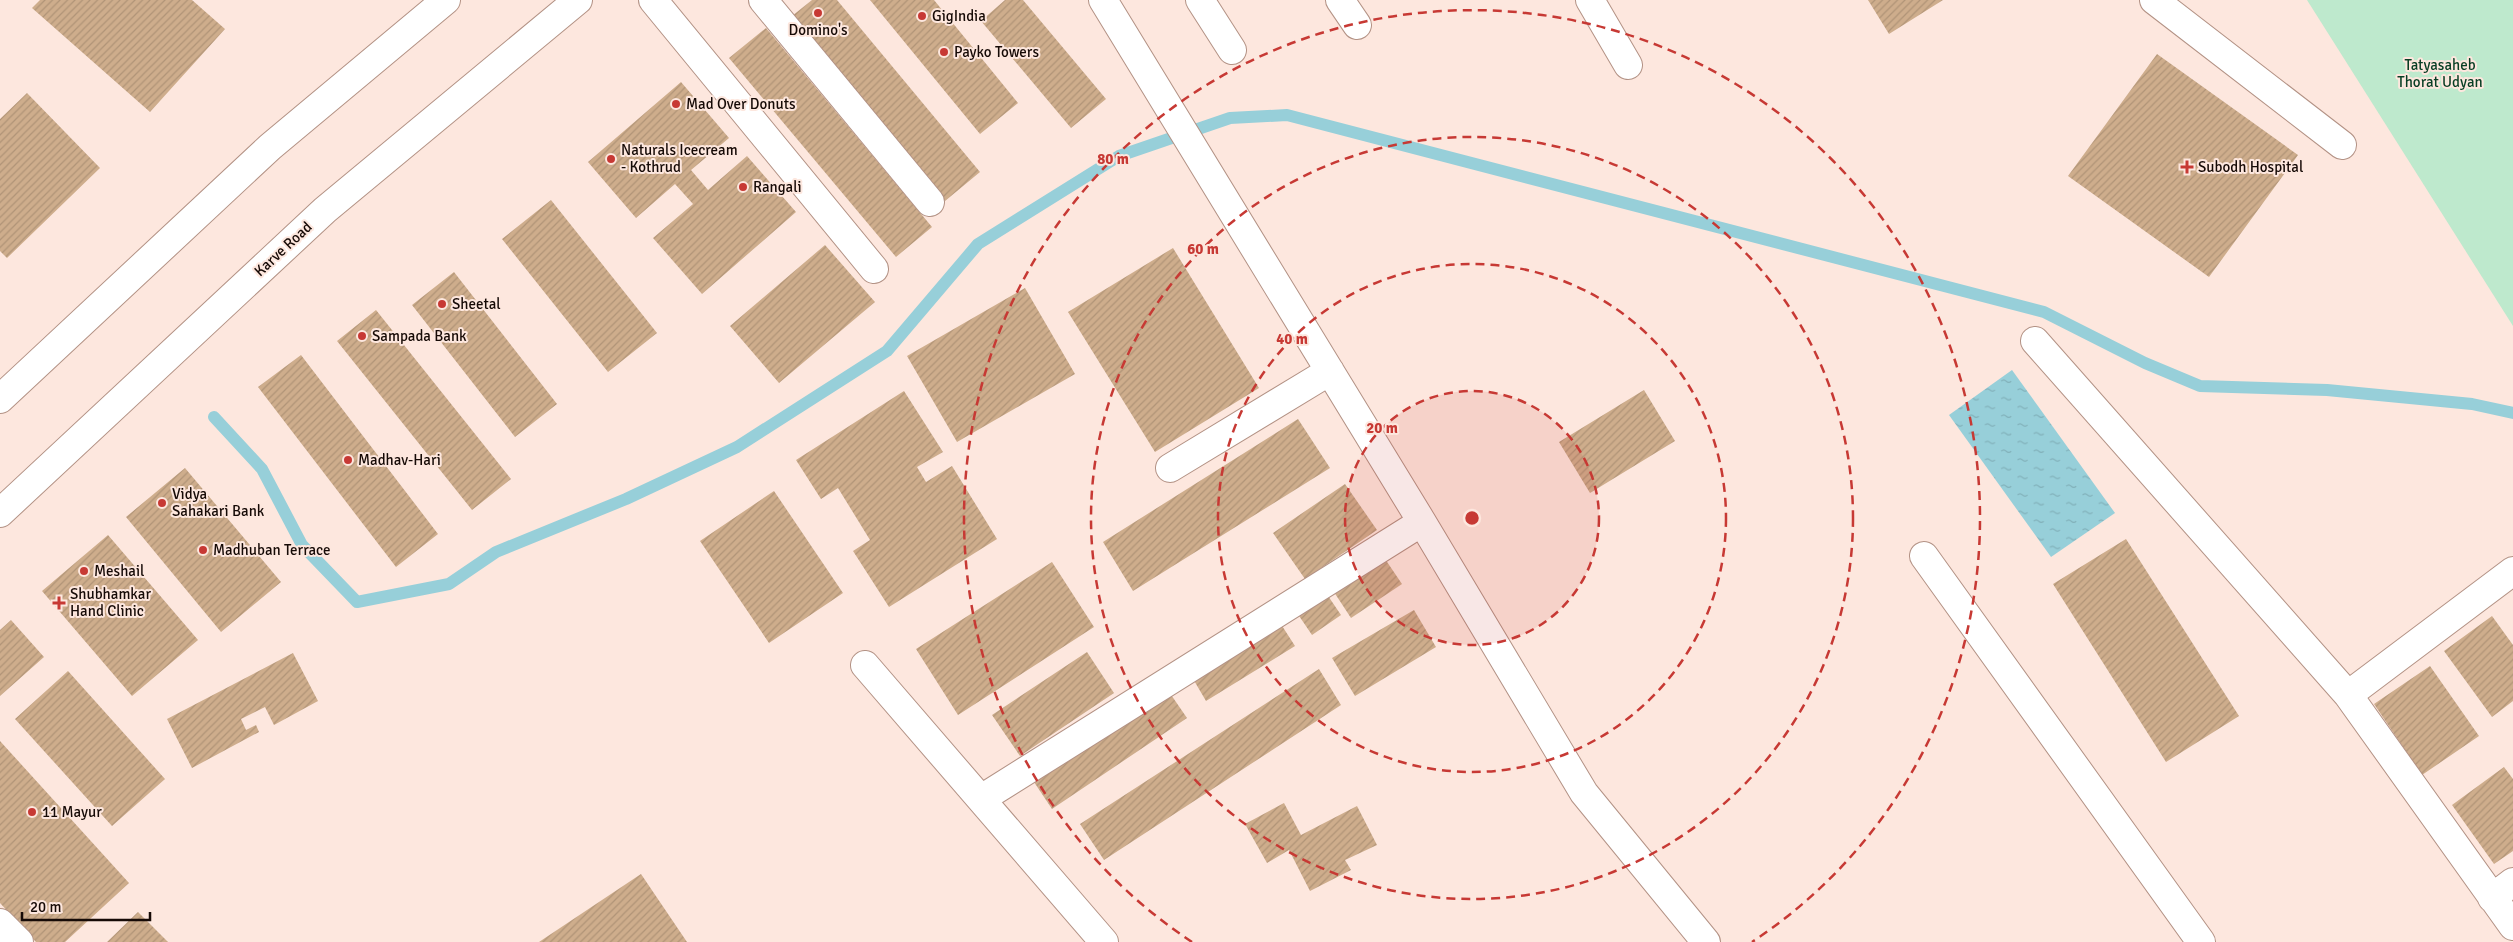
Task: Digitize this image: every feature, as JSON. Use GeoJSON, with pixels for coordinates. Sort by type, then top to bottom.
{"type":"FeatureCollection","features":[{"type":"Feature","properties":{"kind":"street"},"geometry":{"type":"LineString","coordinates":[[0,399],[270,147],[446,0]]}},
{"type":"Feature","properties":{"kind":"street","name":"Karve Road"},"geometry":{"type":"LineString","coordinates":[[0,513],[325,210],[578,0]]}},
{"type":"Feature","properties":{"kind":"street"},"geometry":{"type":"LineString","coordinates":[[653,0],[874,269]]}},
{"type":"Feature","properties":{"kind":"street"},"geometry":{"type":"LineString","coordinates":[[763,0],[930,202]]}},
{"type":"Feature","properties":{"kind":"street"},"geometry":{"type":"LineString","coordinates":[[1103,0],[1422,522],[1584,793],[1706,942]]}},
{"type":"Feature","properties":{"kind":"street"},"geometry":{"type":"LineString","coordinates":[[1200,0],[1232,50]]}},
{"type":"Feature","properties":{"kind":"street"},"geometry":{"type":"LineString","coordinates":[[1340,0],[1357,25]]}},
{"type":"Feature","properties":{"kind":"street"},"geometry":{"type":"LineString","coordinates":[[1590,0],[1628,65]]}},
{"type":"Feature","properties":{"kind":"street"},"geometry":{"type":"LineString","coordinates":[[2154,0],[2342,144]]}},
{"type":"Feature","properties":{"kind":"street"},"geometry":{"type":"LineString","coordinates":[[2035,341],[2348,696],[2503,890],[2513,926]]}},
{"type":"Feature","properties":{"kind":"street"},"geometry":{"type":"LineString","coordinates":[[1170,468],[1330,371]]}},
{"type":"Feature","properties":{"kind":"street"},"geometry":{"type":"LineString","coordinates":[[981,799],[1422,522]]}},
{"type":"Feature","properties":{"kind":"street"},"geometry":{"type":"LineString","coordinates":[[1924,556],[2201,942]]}},
{"type":"Feature","properties":{"kind":"street"},"geometry":{"type":"LineString","coordinates":[[2348,696],[2513,571]]}},
{"type":"Feature","properties":{"kind":"street"},"geometry":{"type":"LineString","coordinates":[[865,665],[1104,942]]}},
{"type":"Feature","properties":{"kind":"street"},"geometry":{"type":"LineString","coordinates":[[0,923],[19,942]]}},
{"type":"Feature","properties":{"kind":"green space","name":"Tatyasaheb Thorat Udyan"},"geometry":{"type":"Polygon","coordinates":[[[2307,0],[2513,0],[2513,326],[2307,0]]]}},
{"type":"Feature","properties":{"kind":"water"},"geometry":{"type":"Polygon","coordinates":[[[2012,370],[2115,513],[2051,557],[1949,415],[2012,370]]]}},
{"type":"Feature","properties":{"kind":"building"},"geometry":{"type":"Polygon","coordinates":[[[40,0],[192,0],[225,29],[150,112],[32,8],[40,0]]]}},
{"type":"Feature","properties":{"kind":"building"},"geometry":{"type":"Polygon","coordinates":[[[812,0],[837,0],[980,172],[945,201],[792,16],[812,0]]]}},
{"type":"Feature","properties":{"kind":"building","name":"Payko Towers"},"geometry":{"type":"Polygon","coordinates":[[[870,0],[934,0],[1018,103],[980,134],[870,0]]]}},
{"type":"Feature","properties":{"kind":"building"},"geometry":{"type":"Polygon","coordinates":[[[1005,0],[1023,0],[1106,99],[1071,128],[981,21],[1005,0]]]}},
{"type":"Feature","properties":{"kind":"building"},"geometry":{"type":"Polygon","coordinates":[[[1868,0],[1943,0],[1889,34],[1868,0]]]}},
{"type":"Feature","properties":{"kind":"building"},"geometry":{"type":"Polygon","coordinates":[[[766,28],[932,227],[896,257],[729,58],[766,28]]]}},
{"type":"Feature","properties":{"kind":"building"},"geometry":{"type":"Polygon","coordinates":[[[2157,54],[2298,155],[2209,277],[2068,176],[2157,54]]]}},
{"type":"Feature","properties":{"kind":"building","name":"Rangali"},"geometry":{"type":"Polygon","coordinates":[[[681,82],[729,138],[691,170],[708,190],[747,156],[796,212],[702,294],[653,238],[693,204],[675,184],[636,218],[588,162],[681,82]]]}},
{"type":"Feature","properties":{"kind":"building"},"geometry":{"type":"Polygon","coordinates":[[[27,93],[100,168],[7,258],[0,251],[0,119],[27,93]]]}},
{"type":"Feature","properties":{"kind":"building"},"geometry":{"type":"Polygon","coordinates":[[[551,200],[657,333],[608,372],[502,239],[551,200]]]}},
{"type":"Feature","properties":{"kind":"building"},"geometry":{"type":"Polygon","coordinates":[[[825,245],[875,302],[779,383],[730,326],[825,245]]]}},
{"type":"Feature","properties":{"kind":"building"},"geometry":{"type":"Polygon","coordinates":[[[1173,248],[1259,388],[1155,452],[1068,312],[1173,248]]]}},
{"type":"Feature","properties":{"kind":"building"},"geometry":{"type":"Polygon","coordinates":[[[454,272],[557,404],[515,437],[412,305],[454,272]]]}},
{"type":"Feature","properties":{"kind":"building"},"geometry":{"type":"Polygon","coordinates":[[[1025,288],[1075,374],[957,442],[907,356],[1025,288]]]}},
{"type":"Feature","properties":{"kind":"building"},"geometry":{"type":"Polygon","coordinates":[[[376,310],[511,479],[472,510],[337,341],[376,310]]]}},
{"type":"Feature","properties":{"kind":"building","name":"Madhav-Hari"},"geometry":{"type":"Polygon","coordinates":[[[301,355],[438,534],[396,567],[258,387],[301,355]]]}},
{"type":"Feature","properties":{"kind":"building"},"geometry":{"type":"Polygon","coordinates":[[[1644,390],[1675,441],[1590,493],[1559,442],[1644,390]]]}},
{"type":"Feature","properties":{"kind":"building"},"geometry":{"type":"Polygon","coordinates":[[[904,391],[943,452],[917,467],[926,482],[952,466],[997,539],[889,607],[853,551],[870,540],[838,488],[821,499],[796,460],[904,391]]]}},
{"type":"Feature","properties":{"kind":"building"},"geometry":{"type":"Polygon","coordinates":[[[1298,419],[1330,468],[1133,591],[1103,542],[1298,419]]]}},
{"type":"Feature","properties":{"kind":"building","name":"Madhuban Terrace"},"geometry":{"type":"Polygon","coordinates":[[[185,468],[281,582],[221,632],[126,517],[185,468]]]}},
{"type":"Feature","properties":{"kind":"building"},"geometry":{"type":"Polygon","coordinates":[[[1345,484],[1377,530],[1305,579],[1273,533],[1345,484]]]}},
{"type":"Feature","properties":{"kind":"building"},"geometry":{"type":"Polygon","coordinates":[[[774,491],[843,593],[769,643],[700,541],[774,491]]]}},
{"type":"Feature","properties":{"kind":"building"},"geometry":{"type":"Polygon","coordinates":[[[108,535],[198,640],[132,696],[42,591],[108,535]]]}},
{"type":"Feature","properties":{"kind":"building"},"geometry":{"type":"Polygon","coordinates":[[[2126,539],[2239,716],[2166,762],[2053,584],[2126,539]]]}},
{"type":"Feature","properties":{"kind":"building"},"geometry":{"type":"Polygon","coordinates":[[[1381,553],[1402,584],[1351,618],[1330,586],[1381,553]]]}},
{"type":"Feature","properties":{"kind":"building"},"geometry":{"type":"Polygon","coordinates":[[[1052,562],[1094,627],[958,715],[916,649],[1052,562]]]}},
{"type":"Feature","properties":{"kind":"building"},"geometry":{"type":"Polygon","coordinates":[[[1322,587],[1341,615],[1312,635],[1293,607],[1322,587]]]}},
{"type":"Feature","properties":{"kind":"building"},"geometry":{"type":"Polygon","coordinates":[[[1414,610],[1436,647],[1355,696],[1332,658],[1414,610]]]}},
{"type":"Feature","properties":{"kind":"building"},"geometry":{"type":"Polygon","coordinates":[[[2492,616],[2513,645],[2513,701],[2492,717],[2444,651],[2492,616]]]}},
{"type":"Feature","properties":{"kind":"building"},"geometry":{"type":"Polygon","coordinates":[[[1277,618],[1295,646],[1206,701],[1189,672],[1277,618]]]}},
{"type":"Feature","properties":{"kind":"building"},"geometry":{"type":"Polygon","coordinates":[[[11,620],[44,657],[0,696],[0,630],[11,620]]]}},
{"type":"Feature","properties":{"kind":"building"},"geometry":{"type":"Polygon","coordinates":[[[1087,652],[1114,693],[1020,756],[992,715],[1087,652]]]}},
{"type":"Feature","properties":{"kind":"building"},"geometry":{"type":"Polygon","coordinates":[[[293,653],[318,701],[274,725],[265,707],[241,719],[246,730],[256,725],[259,732],[192,768],[167,719],[293,653]]]}},
{"type":"Feature","properties":{"kind":"building"},"geometry":{"type":"Polygon","coordinates":[[[2430,666],[2479,736],[2422,775],[2374,704],[2430,666]]]}},
{"type":"Feature","properties":{"kind":"building"},"geometry":{"type":"Polygon","coordinates":[[[1319,669],[1341,705],[1104,860],[1080,824],[1319,669]]]}},
{"type":"Feature","properties":{"kind":"building"},"geometry":{"type":"Polygon","coordinates":[[[68,671],[165,779],[112,826],[15,719],[68,671]]]}},
{"type":"Feature","properties":{"kind":"building"},"geometry":{"type":"Polygon","coordinates":[[[1165,686],[1187,718],[1052,809],[1030,776],[1165,686]]]}},
{"type":"Feature","properties":{"kind":"building","name":"11 Mayur"},"geometry":{"type":"Polygon","coordinates":[[[0,741],[129,883],[65,942],[36,942],[0,903],[0,741]]]}},
{"type":"Feature","properties":{"kind":"building"},"geometry":{"type":"Polygon","coordinates":[[[2504,767],[2513,779],[2513,851],[2494,864],[2452,805],[2504,767]]]}},
{"type":"Feature","properties":{"kind":"building"},"geometry":{"type":"Polygon","coordinates":[[[1284,803],[1301,835],[1357,806],[1377,845],[1345,860],[1351,870],[1310,891],[1289,850],[1267,863],[1245,824],[1284,803]]]}},
{"type":"Feature","properties":{"kind":"building"},"geometry":{"type":"Polygon","coordinates":[[[641,874],[687,942],[539,942],[641,874]]]}},
{"type":"Feature","properties":{"kind":"building"},"geometry":{"type":"Polygon","coordinates":[[[138,912],[168,942],[107,942],[138,912]]]}},
{"type":"Feature","properties":{"kind":"waterway"},"geometry":{"type":"LineString","coordinates":[[214,417],[262,469],[302,545],[357,602],[449,584],[496,552],[626,499],[737,447],[887,351],[978,244],[1119,156],[1230,118],[1287,115],[2044,312],[2145,363],[2200,386],[2327,390],[2472,404],[2513,413]]}},
{"type":"Feature","properties":{"kind":"place","name":"Domino's"},"geometry":{"type":"Point","coordinates":[818,13]}},
{"type":"Feature","properties":{"kind":"place","name":"GigIndia"},"geometry":{"type":"Point","coordinates":[922,16]}},
{"type":"Feature","properties":{"kind":"place","name":"Payko Towers"},"geometry":{"type":"Point","coordinates":[944,52]}},
{"type":"Feature","properties":{"kind":"place","name":"Mad Over Donuts"},"geometry":{"type":"Point","coordinates":[676,104]}},
{"type":"Feature","properties":{"kind":"place","name":"Naturals Icecream - Kothrud"},"geometry":{"type":"Point","coordinates":[611,159]}},
{"type":"Feature","properties":{"kind":"place","name":"Subodh Hospital"},"geometry":{"type":"Point","coordinates":[2187,167]}},
{"type":"Feature","properties":{"kind":"place","name":"Rangali"},"geometry":{"type":"Point","coordinates":[743,187]}},
{"type":"Feature","properties":{"kind":"place","name":"Sheetal"},"geometry":{"type":"Point","coordinates":[442,304]}},
{"type":"Feature","properties":{"kind":"place","name":"Sampada Bank"},"geometry":{"type":"Point","coordinates":[362,336]}},
{"type":"Feature","properties":{"kind":"place","name":"Madhav-Hari"},"geometry":{"type":"Point","coordinates":[348,460]}},
{"type":"Feature","properties":{"kind":"place","name":"Vidya Sahakari Bank"},"geometry":{"type":"Point","coordinates":[162,503]}},
{"type":"Feature","properties":{"kind":"place","name":"Madhuban Terrace"},"geometry":{"type":"Point","coordinates":[203,550]}},
{"type":"Feature","properties":{"kind":"place","name":"Meshail"},"geometry":{"type":"Point","coordinates":[84,571]}},
{"type":"Feature","properties":{"kind":"place","name":"Shubhamkar Hand Clinic"},"geometry":{"type":"Point","coordinates":[59,603]}},
{"type":"Feature","properties":{"kind":"place","name":"11 Mayur"},"geometry":{"type":"Point","coordinates":[32,812]}}]}
